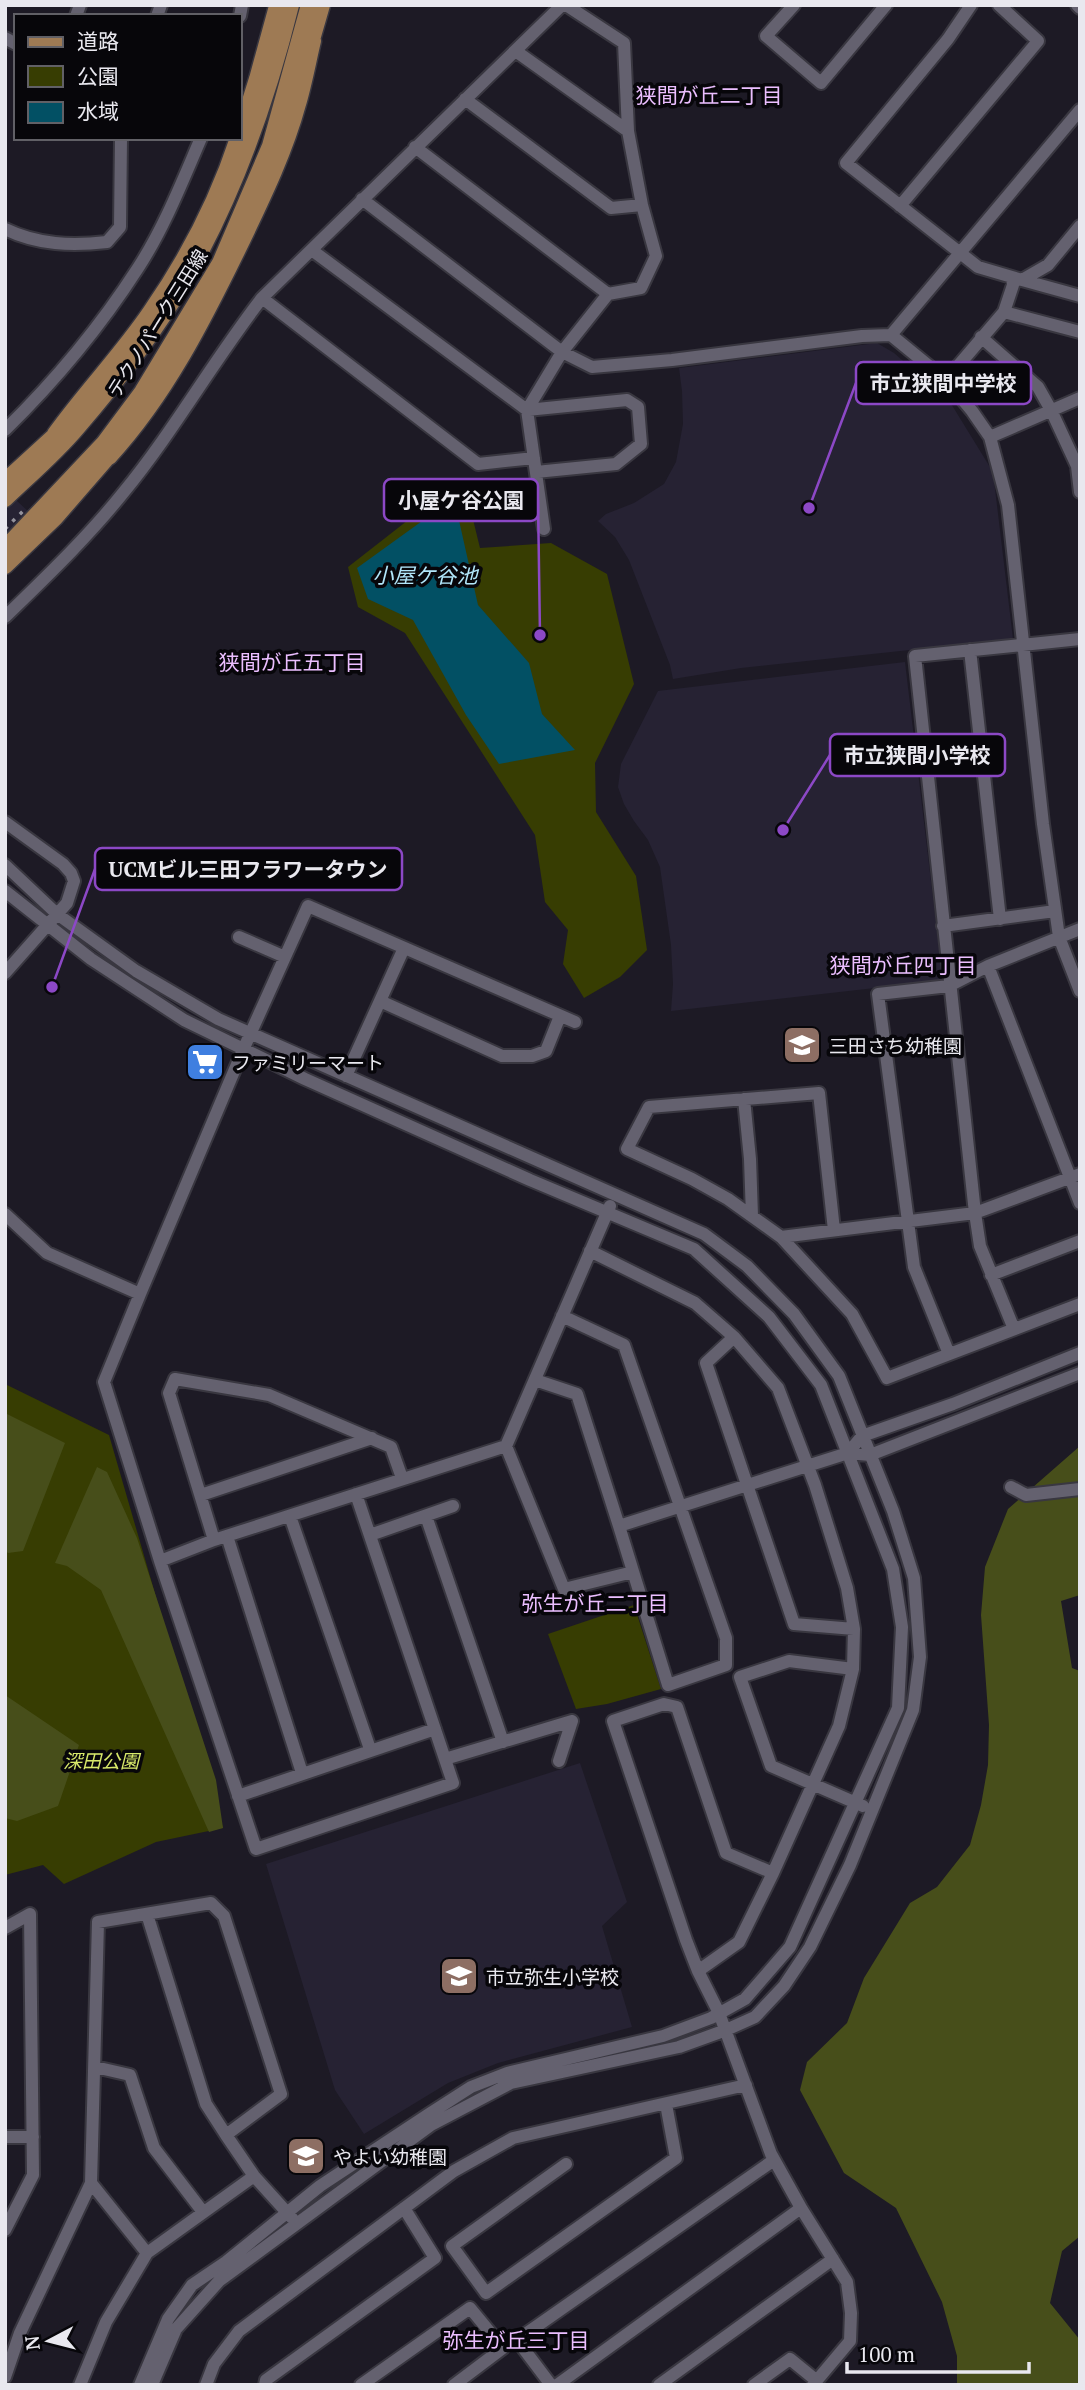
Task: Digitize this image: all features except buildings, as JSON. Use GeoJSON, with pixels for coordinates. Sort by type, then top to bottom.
{"type":"FeatureCollection","features":[{"type":"Feature","properties":{"kind":"main road","name":"テクノパーク三田線"},"geometry":{"type":"LineString","coordinates":[[5,499],[76,430],[134,358],[184,283],[227,200],[270,86],[291,5]]}},
{"type":"Feature","properties":{"kind":"main road","name":"テクノパーク三田線"},"geometry":{"type":"LineString","coordinates":[[5,548],[104,443],[142,392],[203,294],[220,263],[270,146],[309,5]]}},
{"type":"Feature","properties":{"kind":"main road"},"geometry":{"type":"LineString","coordinates":[[5,566],[55,518],[133,431],[173,374],[214,300],[264,194],[297,106],[322,5]]}},
{"type":"Feature","properties":{"kind":"main road"},"geometry":{"type":"LineString","coordinates":[[270,86],[277,6]]}},
{"type":"Feature","properties":{"kind":"main road"},"geometry":{"type":"LineString","coordinates":[[242,127],[277,6]]}},
{"type":"Feature","properties":{"kind":"main road"},"geometry":{"type":"LineString","coordinates":[[270,146],[313,41]]}},
{"type":"Feature","properties":{"kind":"main road"},"geometry":{"type":"LineString","coordinates":[[55,434],[150,313],[173,277],[208,210],[230,163],[237,140]]}},
{"type":"Feature","properties":{"kind":"main road"},"geometry":{"type":"LineString","coordinates":[[109,457],[153,398],[181,346],[203,294]]}},
{"type":"Feature","properties":{"kind":"main road"},"geometry":{"type":"LineString","coordinates":[[5,481],[76,418],[134,358]]}},
{"type":"Feature","properties":{"kind":"street"},"geometry":{"type":"LineString","coordinates":[[5,617],[88,534],[124,492],[262,298],[564,5],[624,43],[628,131],[642,205],[656,256],[641,288],[608,294],[562,352],[527,410],[544,529]]}},
{"type":"Feature","properties":{"kind":"street"},"geometry":{"type":"LineString","coordinates":[[794,5],[766,36],[821,83],[886,5]]}},
{"type":"Feature","properties":{"kind":"street"},"geometry":{"type":"LineString","coordinates":[[971,5],[948,39],[846,163],[978,267],[1080,296]]}},
{"type":"Feature","properties":{"kind":"street"},"geometry":{"type":"LineString","coordinates":[[900,206],[1038,41],[999,5]]}},
{"type":"Feature","properties":{"kind":"street"},"geometry":{"type":"LineString","coordinates":[[517,52],[628,131]]}},
{"type":"Feature","properties":{"kind":"street"},"geometry":{"type":"LineString","coordinates":[[465,99],[611,208],[642,205]]}},
{"type":"Feature","properties":{"kind":"street"},"geometry":{"type":"LineString","coordinates":[[891,335],[1080,110]]}},
{"type":"Feature","properties":{"kind":"street"},"geometry":{"type":"LineString","coordinates":[[5,229],[29,239],[75,246],[107,242],[120,227],[121,140]]}},
{"type":"Feature","properties":{"kind":"street"},"geometry":{"type":"LineString","coordinates":[[5,430],[88,339],[139,267],[176,197],[200,140]]}},
{"type":"Feature","properties":{"kind":"street"},"geometry":{"type":"LineString","coordinates":[[415,148],[608,294]]}},
{"type":"Feature","properties":{"kind":"street"},"geometry":{"type":"LineString","coordinates":[[362,199],[562,352],[592,367],[891,335],[946,380],[990,437],[1008,505],[1055,911],[1059,937],[1080,991]]}},
{"type":"Feature","properties":{"kind":"street"},"geometry":{"type":"LineString","coordinates":[[946,380],[1004,312],[1017,279],[1048,265],[1080,226]]}},
{"type":"Feature","properties":{"kind":"street"},"geometry":{"type":"LineString","coordinates":[[313,251],[527,410],[627,400],[638,407],[641,444],[616,464],[536,472]]}},
{"type":"Feature","properties":{"kind":"street"},"geometry":{"type":"LineString","coordinates":[[262,298],[478,464],[534,458]]}},
{"type":"Feature","properties":{"kind":"street"},"geometry":{"type":"LineString","coordinates":[[1004,312],[1080,331]]}},
{"type":"Feature","properties":{"kind":"street"},"geometry":{"type":"LineString","coordinates":[[981,337],[1038,387],[1052,410],[1077,466],[1080,492]]}},
{"type":"Feature","properties":{"kind":"street"},"geometry":{"type":"LineString","coordinates":[[990,437],[1080,398]]}},
{"type":"Feature","properties":{"kind":"street"},"geometry":{"type":"LineString","coordinates":[[1014,1329],[980,1246],[975,1213],[915,656],[1080,639]]}},
{"type":"Feature","properties":{"kind":"street"},"geometry":{"type":"LineString","coordinates":[[970,650],[1000,919]]}},
{"type":"Feature","properties":{"kind":"street"},"geometry":{"type":"LineString","coordinates":[[5,822],[63,864],[74,881],[67,902],[5,973]]}},
{"type":"Feature","properties":{"kind":"street"},"geometry":{"type":"LineString","coordinates":[[5,865],[57,914],[136,971],[218,1019],[704,1234],[747,1266],[793,1314],[839,1376],[893,1511],[914,1578],[920,1657],[913,1710],[850,1865],[810,1947],[784,1986],[755,2017],[678,2047],[511,2083],[431,2125],[219,2281],[176,2329],[152,2385]]}},
{"type":"Feature","properties":{"kind":"street"},"geometry":{"type":"LineString","coordinates":[[5,891],[91,959],[184,1020],[243,1050],[541,1185],[694,1249],[769,1317],[821,1385],[893,1569],[902,1627],[898,1708],[790,1947],[745,1999],[663,2036],[507,2073],[471,2087],[320,2186],[192,2286],[168,2319],[140,2385]]}},
{"type":"Feature","properties":{"kind":"street"},"geometry":{"type":"LineString","coordinates":[[356,1494],[453,1783],[256,1849],[160,1561],[104,1382],[243,1050],[308,906],[575,1022]]}},
{"type":"Feature","properties":{"kind":"street"},"geometry":{"type":"LineString","coordinates":[[943,926],[1055,911]]}},
{"type":"Feature","properties":{"kind":"street"},"geometry":{"type":"LineString","coordinates":[[949,1354],[914,1267],[878,994],[950,986],[988,966],[1080,929]]}},
{"type":"Feature","properties":{"kind":"street"},"geometry":{"type":"LineString","coordinates":[[239,937],[285,957]]}},
{"type":"Feature","properties":{"kind":"street"},"geometry":{"type":"LineString","coordinates":[[346,1076],[404,948]]}},
{"type":"Feature","properties":{"kind":"street"},"geometry":{"type":"LineString","coordinates":[[988,966],[1075,1176],[1080,1203]]}},
{"type":"Feature","properties":{"kind":"street"},"geometry":{"type":"LineString","coordinates":[[380,1001],[502,1056],[532,1056],[546,1051],[560,1016]]}},
{"type":"Feature","properties":{"kind":"street"},"geometry":{"type":"LineString","coordinates":[[834,1230],[819,1093],[649,1107],[627,1149],[692,1179],[727,1199],[782,1237],[852,1314],[887,1378],[1080,1304]]}},
{"type":"Feature","properties":{"kind":"street"},"geometry":{"type":"LineString","coordinates":[[744,1099],[752,1216]]}},
{"type":"Feature","properties":{"kind":"street"},"geometry":{"type":"LineString","coordinates":[[782,1237],[975,1213],[1075,1176]]}},
{"type":"Feature","properties":{"kind":"street"},"geometry":{"type":"LineString","coordinates":[[611,1194],[590,1251],[506,1446],[564,1589],[633,1572]]}},
{"type":"Feature","properties":{"kind":"street"},"geometry":{"type":"LineString","coordinates":[[5,1214],[47,1253],[140,1294]]}},
{"type":"Feature","properties":{"kind":"street"},"geometry":{"type":"LineString","coordinates":[[991,1275],[1080,1241]]}},
{"type":"Feature","properties":{"kind":"street"},"geometry":{"type":"LineString","coordinates":[[590,1251],[695,1303],[734,1337],[778,1388],[808,1466],[847,1588],[854,1629],[853,1669],[839,1726],[773,1873],[740,1942],[698,1971]]}},
{"type":"Feature","properties":{"kind":"street"},"geometry":{"type":"LineString","coordinates":[[535,1380],[577,1394],[668,1685],[726,1665],[726,1638],[624,1345],[562,1316]]}},
{"type":"Feature","properties":{"kind":"street"},"geometry":{"type":"LineString","coordinates":[[734,1337],[706,1363],[794,1624],[854,1629]]}},
{"type":"Feature","properties":{"kind":"street"},"geometry":{"type":"LineString","coordinates":[[848,1452],[862,1436],[953,1404],[1080,1353]]}},
{"type":"Feature","properties":{"kind":"street"},"geometry":{"type":"LineString","coordinates":[[619,1526],[747,1487],[848,1452],[870,1455],[1080,1373]]}},
{"type":"Feature","properties":{"kind":"street"},"geometry":{"type":"LineString","coordinates":[[302,1773],[220,1538],[201,1494],[169,1392],[175,1379],[270,1395],[391,1447],[402,1478]]}},
{"type":"Feature","properties":{"kind":"street"},"geometry":{"type":"LineString","coordinates":[[201,1494],[372,1438]]}},
{"type":"Feature","properties":{"kind":"street"},"geometry":{"type":"LineString","coordinates":[[160,1561],[220,1538],[506,1446]]}},
{"type":"Feature","properties":{"kind":"street"},"geometry":{"type":"LineString","coordinates":[[1011,1487],[1026,1495],[1080,1489]]}},
{"type":"Feature","properties":{"kind":"street"},"geometry":{"type":"LineString","coordinates":[[370,1535],[453,1506]]}},
{"type":"Feature","properties":{"kind":"street"},"geometry":{"type":"LineString","coordinates":[[290,1516],[370,1749]]}},
{"type":"Feature","properties":{"kind":"street"},"geometry":{"type":"LineString","coordinates":[[426,1516],[503,1742]]}},
{"type":"Feature","properties":{"kind":"street"},"geometry":{"type":"LineString","coordinates":[[853,1669],[789,1661],[740,1677],[771,1766],[873,1810]]}},
{"type":"Feature","properties":{"kind":"street"},"geometry":{"type":"LineString","coordinates":[[754,2385],[790,2359],[815,2383],[850,2341],[851,2313],[847,2282],[774,2161],[726,2030],[698,1971],[613,1721],[664,1704],[677,1707],[726,1853],[773,1873]]}},
{"type":"Feature","properties":{"kind":"street"},"geometry":{"type":"LineString","coordinates":[[445,1759],[572,1721],[559,1761]]}},
{"type":"Feature","properties":{"kind":"street"},"geometry":{"type":"LineString","coordinates":[[238,1796],[435,1729]]}},
{"type":"Feature","properties":{"kind":"street"},"geometry":{"type":"LineString","coordinates":[[5,2377],[20,2333],[91,2183],[98,1922],[211,1903],[224,1916],[281,2094],[226,2135]]}},
{"type":"Feature","properties":{"kind":"street"},"geometry":{"type":"LineString","coordinates":[[5,1928],[30,1914],[33,2175],[5,2230]]}},
{"type":"Feature","properties":{"kind":"street"},"geometry":{"type":"LineString","coordinates":[[147,1914],[206,2104],[254,2176],[297,2223]]}},
{"type":"Feature","properties":{"kind":"street"},"geometry":{"type":"LineString","coordinates":[[95,2067],[131,2075],[153,2147],[203,2212]]}},
{"type":"Feature","properties":{"kind":"street"},"geometry":{"type":"LineString","coordinates":[[206,2385],[214,2364],[239,2331],[454,2171],[513,2138],[746,2085]]}},
{"type":"Feature","properties":{"kind":"street"},"geometry":{"type":"LineString","coordinates":[[566,2164],[452,2246],[486,2293],[676,2158],[666,2104]]}},
{"type":"Feature","properties":{"kind":"street"},"geometry":{"type":"LineString","coordinates":[[5,2137],[33,2137]]}},
{"type":"Feature","properties":{"kind":"street"},"geometry":{"type":"LineString","coordinates":[[551,2385],[517,2340],[774,2161]]}},
{"type":"Feature","properties":{"kind":"street"},"geometry":{"type":"LineString","coordinates":[[80,2385],[106,2322],[147,2253],[254,2176]]}},
{"type":"Feature","properties":{"kind":"street"},"geometry":{"type":"LineString","coordinates":[[91,2183],[147,2253]]}},
{"type":"Feature","properties":{"kind":"street"},"geometry":{"type":"LineString","coordinates":[[265,2385],[266,2380],[436,2258],[404,2208]]}},
{"type":"Feature","properties":{"kind":"street"},"geometry":{"type":"LineString","coordinates":[[557,2385],[801,2208]]}},
{"type":"Feature","properties":{"kind":"street"},"geometry":{"type":"LineString","coordinates":[[659,2385],[833,2259]]}},
{"type":"Feature","properties":{"kind":"street"},"geometry":{"type":"LineString","coordinates":[[361,2385],[470,2308],[503,2348],[454,2385]]}},
{"type":"Feature","properties":{"kind":"shaded area"},"geometry":{"type":"Polygon","coordinates":[[[877,343],[894,353],[950,402],[993,472],[1013,639],[741,668],[673,679],[629,560],[615,537],[598,521],[606,514],[634,503],[664,484],[676,462],[683,424],[679,368],[877,343]]]}},
{"type":"Feature","properties":{"kind":"shaded area"},"geometry":{"type":"Polygon","coordinates":[[[16,500],[31,514],[5,538],[5,510],[16,500]]]}},
{"type":"Feature","properties":{"kind":"shaded area"},"geometry":{"type":"Polygon","coordinates":[[[905,662],[942,974],[937,981],[671,1011],[671,945],[660,867],[648,840],[624,804],[618,787],[621,764],[658,691],[905,662]]]}},
{"type":"Feature","properties":{"kind":"shaded area","name":"市立弥生小学校"},"geometry":{"type":"Polygon","coordinates":[[[580,1763],[627,1902],[602,1926],[632,2027],[498,2063],[448,2083],[364,2134],[335,2090],[266,1864],[580,1763]]]}},
{"type":"Feature","properties":{"kind":"green space"},"geometry":{"type":"Polygon","coordinates":[[[453,485],[467,495],[480,548],[551,543],[607,574],[634,684],[595,763],[596,812],[636,876],[647,950],[620,977],[584,998],[563,964],[568,930],[545,902],[535,835],[405,633],[358,607],[348,567],[453,485]]]}},
{"type":"Feature","properties":{"kind":"green space","name":"深田公園"},"geometry":{"type":"Polygon","coordinates":[[[5,1384],[109,1435],[223,1828],[156,1842],[64,1884],[43,1865],[5,1875],[5,1384]]]}},
{"type":"Feature","properties":{"kind":"green space"},"geometry":{"type":"Polygon","coordinates":[[[5,1413],[65,1443],[23,1551],[8,1553],[5,1550],[5,1413]]]}},
{"type":"Feature","properties":{"kind":"green space"},"geometry":{"type":"Polygon","coordinates":[[[1080,1446],[1080,1595],[1061,1601],[1072,1668],[1080,1671],[1080,2236],[1062,2251],[1050,2303],[1080,2340],[1080,2385],[957,2385],[957,2356],[942,2302],[896,2208],[844,2173],[800,2090],[807,2062],[847,2023],[864,1978],[910,1903],[937,1887],[970,1845],[988,1765],[989,1725],[981,1615],[985,1567],[1008,1509],[1080,1446]]]}},
{"type":"Feature","properties":{"kind":"green space"},"geometry":{"type":"Polygon","coordinates":[[[97,1467],[107,1472],[137,1538],[216,1780],[223,1828],[209,1832],[101,1590],[67,1566],[55,1563],[97,1467]]]}},
{"type":"Feature","properties":{"kind":"green space"},"geometry":{"type":"Polygon","coordinates":[[[634,1605],[661,1689],[607,1704],[576,1709],[548,1634],[634,1605]]]}},
{"type":"Feature","properties":{"kind":"green space"},"geometry":{"type":"Polygon","coordinates":[[[5,1695],[79,1745],[58,1806],[17,1821],[5,1818],[5,1695]]]}},
{"type":"Feature","properties":{"kind":"water","name":"小屋ケ谷池"},"geometry":{"type":"Polygon","coordinates":[[[454,498],[478,605],[529,663],[542,714],[575,750],[499,764],[466,715],[413,620],[368,599],[357,568],[454,498]]]}},
{"type":"Feature","properties":{"kind":"railway"},"geometry":{"type":"LineString","coordinates":[[5,529],[25,509]]}},
{"type":"Feature","properties":{"kind":"place","name":"市立狭間中学校"},"geometry":{"type":"Point","coordinates":[809,508]}},
{"type":"Feature","properties":{"kind":"place","name":"小屋ケ谷公園"},"geometry":{"type":"Point","coordinates":[540,635]}},
{"type":"Feature","properties":{"kind":"place","name":"市立狭間小学校"},"geometry":{"type":"Point","coordinates":[783,830]}},
{"type":"Feature","properties":{"kind":"place","name":"UCMビル三田フラワータウン"},"geometry":{"type":"Point","coordinates":[52,987]}},
{"type":"Feature","properties":{"kind":"place","name":"三田さち幼稚園"},"geometry":{"type":"Point","coordinates":[802,1045]}},
{"type":"Feature","properties":{"kind":"place","name":"ファミリーマート"},"geometry":{"type":"Point","coordinates":[205,1062]}},
{"type":"Feature","properties":{"kind":"place","name":"市立弥生小学校"},"geometry":{"type":"Point","coordinates":[459,1976]}},
{"type":"Feature","properties":{"kind":"place","name":"やよい幼稚園"},"geometry":{"type":"Point","coordinates":[306,2156]}},
{"type":"Feature","properties":{"kind":"district","name":"狭間が丘二丁目"},"geometry":{"type":"Point","coordinates":[709,95]}},
{"type":"Feature","properties":{"kind":"district","name":"狭間が丘五丁目"},"geometry":{"type":"Point","coordinates":[292,662]}},
{"type":"Feature","properties":{"kind":"district","name":"狭間が丘四丁目"},"geometry":{"type":"Point","coordinates":[903,965]}},
{"type":"Feature","properties":{"kind":"district","name":"弥生が丘二丁目"},"geometry":{"type":"Point","coordinates":[595,1603]}},
{"type":"Feature","properties":{"kind":"district","name":"弥生が丘三丁目"},"geometry":{"type":"Point","coordinates":[516,2340]}}]}
